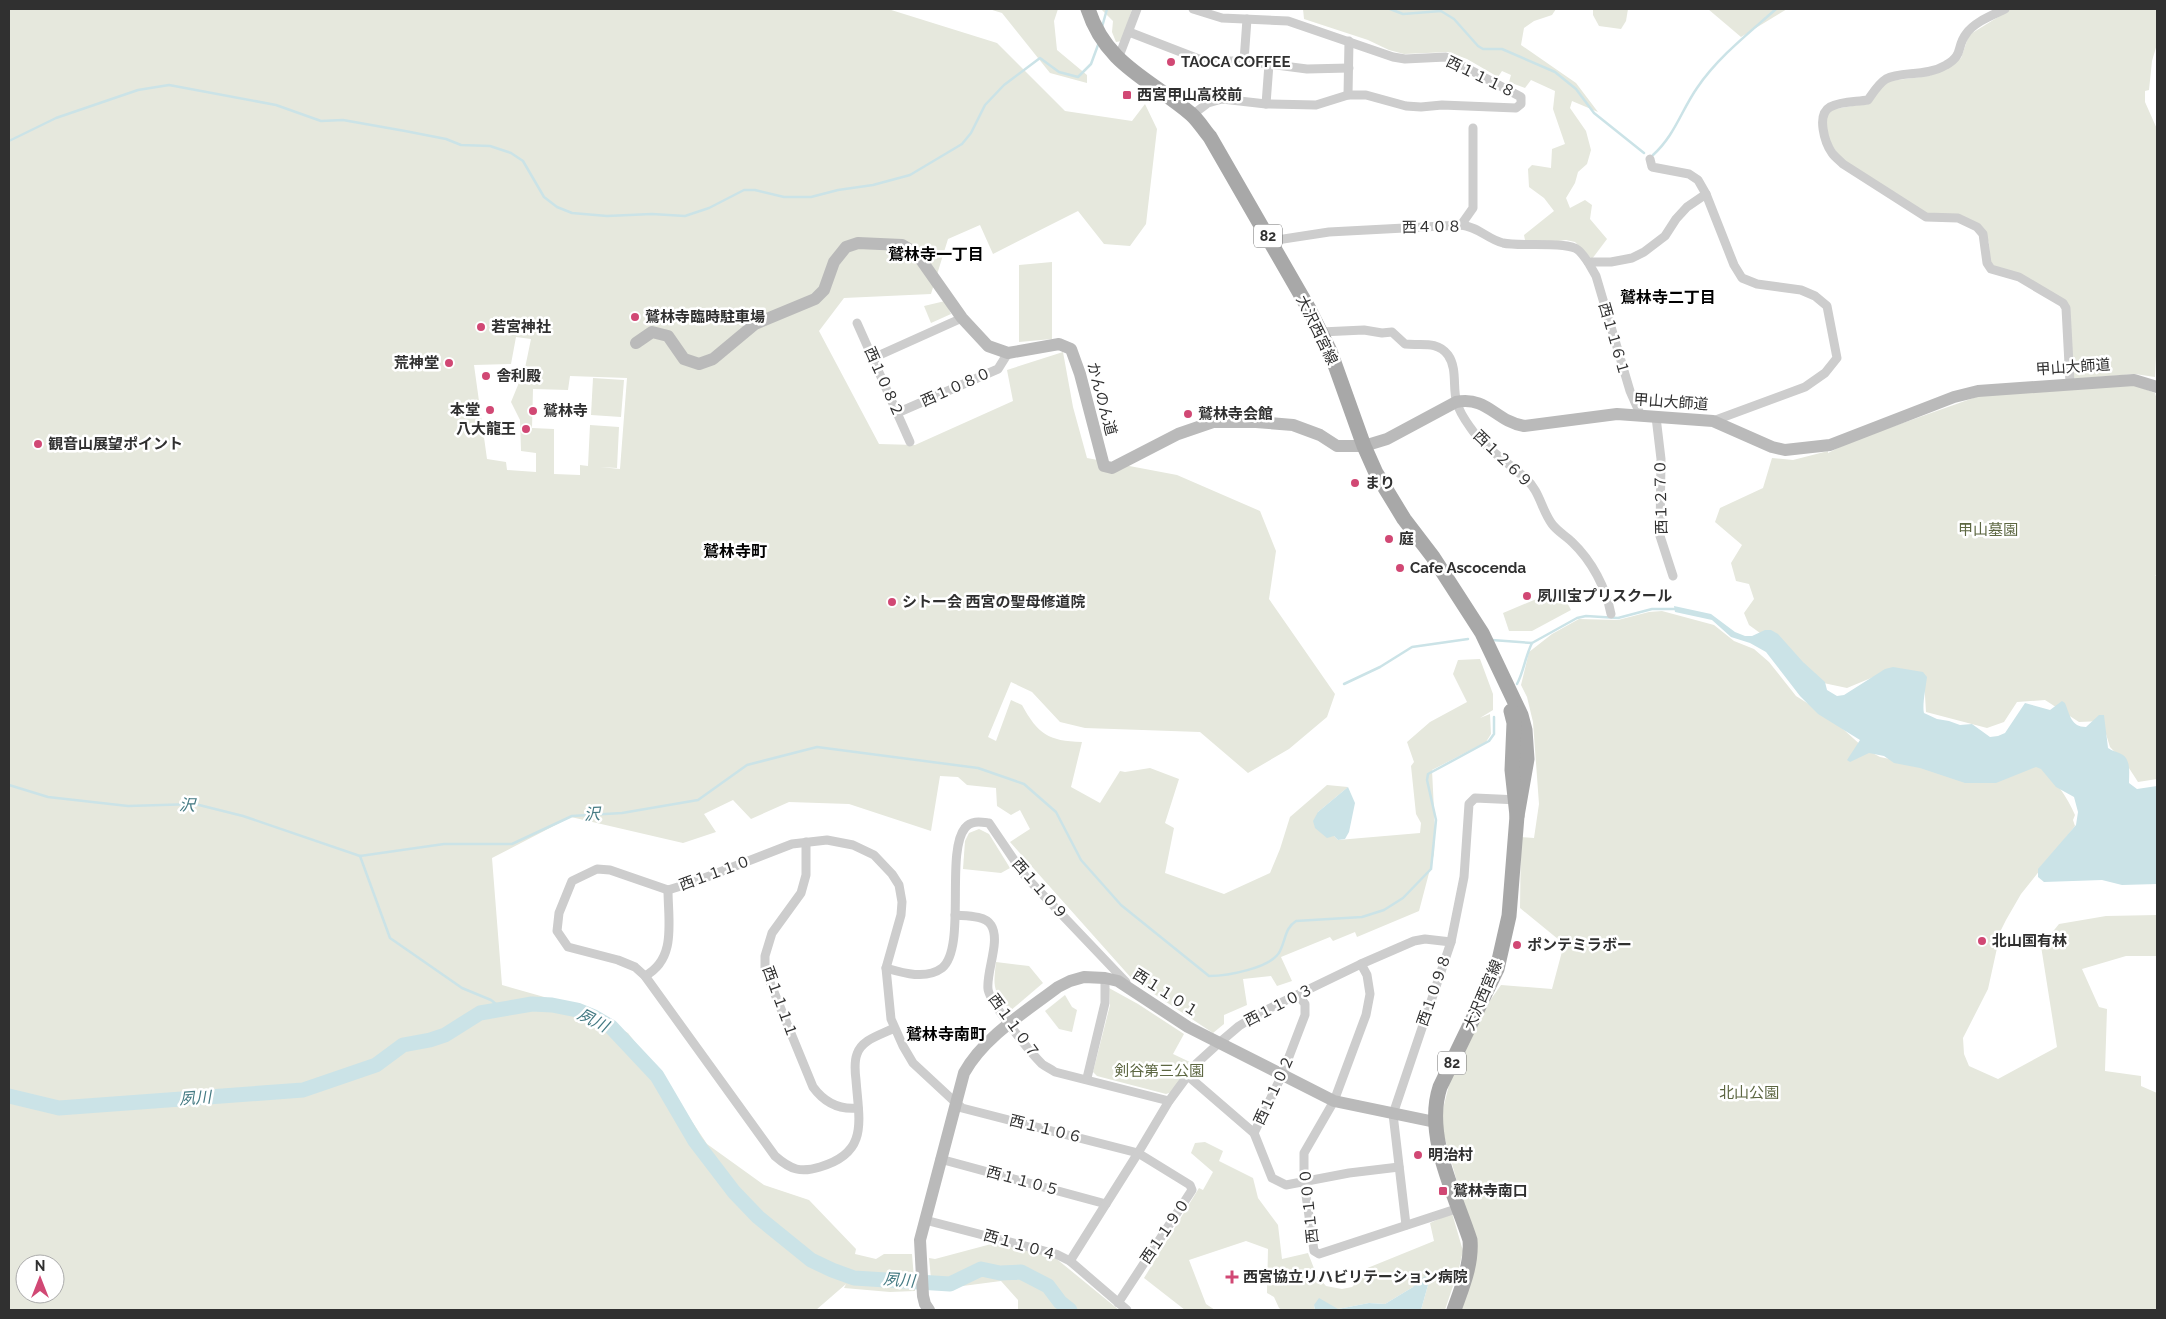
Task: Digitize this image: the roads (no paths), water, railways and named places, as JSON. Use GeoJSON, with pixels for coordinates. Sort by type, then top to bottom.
{"type":"FeatureCollection","features":[{"type":"Feature","properties":{"kind":"main road","name":"大沢西宮線"},"geometry":{"type":"LineString","coordinates":[[1088,9],[1098,35],[1118,59],[1141,79],[1192,115],[1210,137],[1321,332],[1376,473],[1404,519],[1433,558],[1482,633],[1521,714],[1525,730],[1527,759],[1517,800],[1509,916],[1497,969],[1440,1087],[1436,1103],[1434,1122],[1447,1175],[1470,1240],[1471,1251],[1468,1269],[1454,1310]]}},
{"type":"Feature","properties":{"kind":"street"},"geometry":{"type":"LineString","coordinates":[[1118,59],[1137,9]]}},
{"type":"Feature","properties":{"kind":"street","name":"西１１１８"},"geometry":{"type":"LineString","coordinates":[[1192,115],[1208,103],[1222,99],[1266,104],[1316,105],[1348,95],[1366,95],[1406,106],[1421,108],[1442,105],[1516,108],[1521,104],[1521,97],[1446,57],[1405,59],[1392,57],[1288,21],[1222,18],[1193,9]]}},
{"type":"Feature","properties":{"kind":"street"},"geometry":{"type":"LineString","coordinates":[[2005,9],[1973,27],[1965,34],[1958,56],[1946,65],[1928,73],[1887,78],[1879,84],[1868,100],[1837,104],[1828,108],[1824,114],[1823,127],[1827,143],[1833,154],[1844,164],[1926,217],[1958,218],[1977,227],[1983,234],[1987,263],[1991,269],[2019,277],[2063,303],[2066,308],[2070,383]]}},
{"type":"Feature","properties":{"kind":"street"},"geometry":{"type":"LineString","coordinates":[[1244,60],[1247,19]]}},
{"type":"Feature","properties":{"kind":"street"},"geometry":{"type":"LineString","coordinates":[[1129,32],[1204,61],[1244,60],[1307,69],[1349,68]]}},
{"type":"Feature","properties":{"kind":"street"},"geometry":{"type":"LineString","coordinates":[[1348,95],[1349,41]]}},
{"type":"Feature","properties":{"kind":"street"},"geometry":{"type":"LineString","coordinates":[[1266,104],[1269,64]]}},
{"type":"Feature","properties":{"kind":"street"},"geometry":{"type":"LineString","coordinates":[[1461,224],[1474,208],[1473,128]]}},
{"type":"Feature","properties":{"kind":"street"},"geometry":{"type":"LineString","coordinates":[[1650,159],[1652,167],[1689,174],[1698,180],[1706,194],[1734,265],[1742,278],[1757,284],[1801,290],[1816,296],[1827,306],[1837,358],[1825,373],[1805,387],[1713,421]]}},
{"type":"Feature","properties":{"kind":"street"},"geometry":{"type":"LineString","coordinates":[[1588,262],[1611,262],[1632,258],[1644,252],[1665,236],[1676,219],[1687,207],[1706,194]]}},
{"type":"Feature","properties":{"kind":"street","name":"西４０８"},"geometry":{"type":"LineString","coordinates":[[1270,241],[1329,232],[1461,224],[1474,226],[1501,242],[1531,246],[1564,245],[1577,249],[1588,262]]}},
{"type":"Feature","properties":{"kind":"street"},"geometry":{"type":"LineString","coordinates":[[636,343],[652,332],[668,336],[684,359],[699,364],[713,359],[755,324],[815,299],[824,290],[834,262],[846,247],[858,243],[902,244],[916,254],[962,318],[988,346],[1008,353]]}},
{"type":"Feature","properties":{"kind":"street","name":"西１１６１"},"geometry":{"type":"LineString","coordinates":[[1588,262],[1596,276],[1630,391],[1641,416]]}},
{"type":"Feature","properties":{"kind":"street"},"geometry":{"type":"LineString","coordinates":[[873,358],[962,318]]}},
{"type":"Feature","properties":{"kind":"street","name":"西１０８２"},"geometry":{"type":"LineString","coordinates":[[857,323],[910,442]]}},
{"type":"Feature","properties":{"kind":"street"},"geometry":{"type":"LineString","coordinates":[[1321,332],[1364,330],[1382,333],[1392,332],[1405,344],[1433,345],[1448,355],[1455,379],[1456,402],[1387,439],[1364,446]]}},
{"type":"Feature","properties":{"kind":"street","name":"かんのん道"},"geometry":{"type":"LineString","coordinates":[[1008,353],[1059,344],[1071,349],[1080,374],[1104,466],[1112,468],[1178,434],[1213,422],[1256,422],[1293,425],[1320,435],[1337,446],[1364,446]]}},
{"type":"Feature","properties":{"kind":"street","name":"西１０８０"},"geometry":{"type":"LineString","coordinates":[[897,413],[998,369],[1008,353]]}},
{"type":"Feature","properties":{"kind":"street","name":"甲山大師道"},"geometry":{"type":"LineString","coordinates":[[1456,402],[1466,400],[1479,403],[1488,407],[1511,424],[1524,426],[1596,415],[1618,414],[1713,421],[1772,447],[1785,450],[1830,444],[1954,397],[1978,391],[2070,383],[2134,380],[2157,387]]}},
{"type":"Feature","properties":{"kind":"street","name":"西１２６９"},"geometry":{"type":"LineString","coordinates":[[1456,402],[1470,427],[1485,446],[1527,479],[1536,491],[1552,524],[1574,543],[1600,579],[1607,596],[1611,614]]}},
{"type":"Feature","properties":{"kind":"street","name":"西１２７０"},"geometry":{"type":"LineString","coordinates":[[1656,417],[1661,459],[1660,536],[1673,576]]}},
{"type":"Feature","properties":{"kind":"street","name":"西１０９８"},"geometry":{"type":"LineString","coordinates":[[1406,1225],[1393,1114],[1451,942],[1464,877],[1470,804],[1474,798],[1517,800]]}},
{"type":"Feature","properties":{"kind":"street","name":"西１１０９"},"geometry":{"type":"LineString","coordinates":[[955,915],[958,840],[965,826],[975,821],[989,823],[1025,876],[1134,992]]}},
{"type":"Feature","properties":{"kind":"street","name":"西１１１０"},"geometry":{"type":"LineString","coordinates":[[894,1028],[864,1043],[858,1052],[856,1077],[859,1135],[849,1154],[834,1163],[806,1171],[793,1169],[782,1163],[775,1156],[645,976],[635,967],[618,960],[568,947],[557,931],[559,914],[572,881],[597,868],[610,870],[668,890],[694,882],[792,844],[827,840],[853,845],[874,855],[892,874],[899,885],[902,902],[901,915],[886,968],[888,1001],[894,1028],[913,1062],[955,1102]]}},
{"type":"Feature","properties":{"kind":"street","name":"西１１１１"},"geometry":{"type":"LineString","coordinates":[[806,842],[806,875],[800,893],[772,933],[765,956],[765,970],[813,1087],[822,1099],[839,1107],[858,1108]]}},
{"type":"Feature","properties":{"kind":"street"},"geometry":{"type":"LineString","coordinates":[[645,976],[656,970],[664,959],[668,947],[668,890]]}},
{"type":"Feature","properties":{"kind":"street"},"geometry":{"type":"LineString","coordinates":[[886,968],[910,974],[928,974],[942,968],[950,955],[955,915]]}},
{"type":"Feature","properties":{"kind":"street","name":"西１１０７"},"geometry":{"type":"LineString","coordinates":[[955,915],[983,919],[991,924],[995,936],[987,990],[993,1002],[1022,1041],[1049,1069],[1169,1101]]}},
{"type":"Feature","properties":{"kind":"street","name":"西１１０３"},"geometry":{"type":"LineString","coordinates":[[1070,1261],[1169,1101],[1188,1076],[1219,1043],[1249,1019],[1361,964],[1420,939],[1451,942]]}},
{"type":"Feature","properties":{"kind":"street","name":"西１１００"},"geometry":{"type":"LineString","coordinates":[[1361,964],[1367,975],[1370,994],[1369,1005],[1334,1101],[1304,1153],[1304,1181],[1314,1250],[1319,1254],[1459,1208]]}},
{"type":"Feature","properties":{"kind":"street","name":"西１１０１"},"geometry":{"type":"LineString","coordinates":[[929,1310],[923,1296],[920,1240],[964,1073],[971,1060],[1010,1024],[1063,984],[1084,977],[1118,981],[1188,1027],[1334,1101],[1434,1122]]}},
{"type":"Feature","properties":{"kind":"street"},"geometry":{"type":"LineString","coordinates":[[1087,1078],[1105,1003],[1105,978]]}},
{"type":"Feature","properties":{"kind":"street","name":"西１１０２"},"geometry":{"type":"LineString","coordinates":[[1188,1076],[1254,1133],[1282,1076],[1305,1015],[1306,1004],[1298,995]]}},
{"type":"Feature","properties":{"kind":"street","name":"西１１０６"},"geometry":{"type":"LineString","coordinates":[[955,1102],[962,1108],[1138,1153]]}},
{"type":"Feature","properties":{"kind":"street"},"geometry":{"type":"LineString","coordinates":[[1254,1133],[1272,1178],[1286,1185],[1399,1167]]}},
{"type":"Feature","properties":{"kind":"street","name":"西１１９０"},"geometry":{"type":"LineString","coordinates":[[1118,1303],[1192,1190],[1190,1185],[1138,1153]]}},
{"type":"Feature","properties":{"kind":"street","name":"西１１０５"},"geometry":{"type":"LineString","coordinates":[[940,1159],[1106,1204]]}},
{"type":"Feature","properties":{"kind":"street","name":"西１１０４"},"geometry":{"type":"LineString","coordinates":[[925,1220],[1056,1254],[1070,1261],[1126,1310]]}},
{"type":"Feature","properties":{"kind":"water"},"geometry":{"type":"Polygon","coordinates":[[[1674,606],[1711,614],[1735,632],[1745,636],[1752,636],[1765,630],[1771,630],[1778,634],[1803,662],[1825,682],[1827,690],[1837,696],[1844,695],[1885,669],[1893,667],[1923,672],[1927,677],[1924,713],[1937,719],[1960,725],[1972,724],[1990,737],[2005,733],[2025,703],[2050,710],[2062,701],[2065,703],[2074,723],[2086,727],[2099,715],[2104,715],[2108,748],[2126,758],[2129,767],[2129,783],[2137,789],[2157,786],[2157,884],[2122,885],[2102,880],[2044,882],[2038,877],[2038,869],[2076,825],[2078,812],[2074,797],[2056,787],[2041,769],[2036,767],[1996,783],[1965,783],[1920,768],[1894,763],[1884,756],[1869,753],[1850,762],[1847,760],[1860,740],[1818,714],[1800,696],[1766,652],[1750,643],[1731,637],[1712,620],[1675,612],[1674,606]]]}},
{"type":"Feature","properties":{"kind":"water"},"geometry":{"type":"Polygon","coordinates":[[[1348,787],[1355,803],[1349,832],[1345,839],[1338,840],[1334,836],[1327,838],[1315,828],[1313,821],[1318,812],[1348,787]]]}},
{"type":"Feature","properties":{"kind":"water"},"geometry":{"type":"Polygon","coordinates":[[[1425,1276],[1428,1285],[1421,1310],[1315,1310],[1314,1305],[1319,1298],[1338,1309],[1369,1303],[1385,1304],[1413,1287],[1425,1276]]]}},
{"type":"Feature","properties":{"kind":"waterway"},"geometry":{"type":"LineString","coordinates":[[1102,27],[1107,9]]}},
{"type":"Feature","properties":{"kind":"waterway"},"geometry":{"type":"LineString","coordinates":[[1390,9],[1403,14],[1441,11],[1454,19],[1478,46],[1483,49],[1502,49],[1555,72],[1576,89],[1594,113],[1644,153]]}},
{"type":"Feature","properties":{"kind":"waterway"},"geometry":{"type":"LineString","coordinates":[[1653,155],[1667,139],[1691,97],[1714,66],[1776,9]]}},
{"type":"Feature","properties":{"kind":"waterway"},"geometry":{"type":"LineString","coordinates":[[9,141],[56,118],[138,90],[169,85],[276,105],[321,121],[343,120],[446,139],[461,145],[490,146],[511,153],[523,161],[544,197],[557,207],[572,213],[607,216],[652,214],[685,216],[709,208],[744,190],[755,190],[784,197],[811,197],[838,190],[873,185],[910,175],[962,144],[971,133],[985,105],[1004,85],[1040,58],[1059,72],[1078,77],[1091,64],[1098,45]]}},
{"type":"Feature","properties":{"kind":"waterway"},"geometry":{"type":"LineString","coordinates":[[1492,640],[1532,643],[1577,618],[1586,616],[1618,618],[1652,609],[1677,609]]}},
{"type":"Feature","properties":{"kind":"waterway"},"geometry":{"type":"LineString","coordinates":[[1344,684],[1380,667],[1412,647],[1468,639]]}},
{"type":"Feature","properties":{"kind":"waterway"},"geometry":{"type":"LineString","coordinates":[[1517,684],[1532,643]]}},
{"type":"Feature","properties":{"kind":"waterway"},"geometry":{"type":"LineString","coordinates":[[9,785],[48,797],[128,806],[195,804],[243,816],[360,856],[444,844],[512,844],[572,816],[622,813],[698,800],[747,765],[817,747],[978,768],[1024,784],[1056,812],[1081,860],[1121,905],[1209,976],[1237,973],[1268,962],[1280,951],[1288,930],[1296,921],[1362,917],[1384,910],[1403,898],[1431,869],[1436,820],[1427,780],[1428,774],[1489,741],[1494,734],[1494,717]]}},
{"type":"Feature","properties":{"kind":"waterway","name":"沢"},"geometry":{"type":"LineString","coordinates":[[360,856],[390,938],[462,988],[491,1000],[501,1008]]}},
{"type":"Feature","properties":{"kind":"waterway","name":"夙川"},"geometry":{"type":"LineString","coordinates":[[9,1096],[59,1108],[303,1090],[376,1065],[403,1045],[445,1035],[480,1013],[532,1004],[552,1005],[577,1010],[611,1027],[657,1076],[695,1141],[734,1192],[758,1217],[811,1260],[854,1278],[950,1284],[981,1269],[1000,1273],[1021,1272],[1048,1286],[1060,1302],[1070,1310]]}},
{"type":"Feature","properties":{"kind":"place","name":"TAOCA COFFEE"},"geometry":{"type":"Point","coordinates":[1171,62]}},
{"type":"Feature","properties":{"kind":"place","name":"西宮甲山高校前"},"geometry":{"type":"Point","coordinates":[1127,95]}},
{"type":"Feature","properties":{"kind":"place","name":"鷲林寺臨時駐車場"},"geometry":{"type":"Point","coordinates":[635,317]}},
{"type":"Feature","properties":{"kind":"place","name":"若宮神社"},"geometry":{"type":"Point","coordinates":[481,327]}},
{"type":"Feature","properties":{"kind":"place","name":"荒神堂"},"geometry":{"type":"Point","coordinates":[449,363]}},
{"type":"Feature","properties":{"kind":"place","name":"舎利殿"},"geometry":{"type":"Point","coordinates":[486,376]}},
{"type":"Feature","properties":{"kind":"place","name":"本堂"},"geometry":{"type":"Point","coordinates":[490,410]}},
{"type":"Feature","properties":{"kind":"place","name":"鷲林寺"},"geometry":{"type":"Point","coordinates":[533,411]}},
{"type":"Feature","properties":{"kind":"place","name":"鷲林寺会館"},"geometry":{"type":"Point","coordinates":[1188,414]}},
{"type":"Feature","properties":{"kind":"place","name":"八大龍王"},"geometry":{"type":"Point","coordinates":[526,429]}},
{"type":"Feature","properties":{"kind":"place","name":"観音山展望ポイント"},"geometry":{"type":"Point","coordinates":[38,444]}},
{"type":"Feature","properties":{"kind":"place","name":"まり"},"geometry":{"type":"Point","coordinates":[1355,483]}},
{"type":"Feature","properties":{"kind":"place","name":"庭"},"geometry":{"type":"Point","coordinates":[1389,539]}},
{"type":"Feature","properties":{"kind":"place","name":"Cafe Ascocenda"},"geometry":{"type":"Point","coordinates":[1400,568]}},
{"type":"Feature","properties":{"kind":"place","name":"夙川宝プリスクール"},"geometry":{"type":"Point","coordinates":[1527,596]}},
{"type":"Feature","properties":{"kind":"place","name":"シトー会 西宮の聖母修道院"},"geometry":{"type":"Point","coordinates":[892,602]}},
{"type":"Feature","properties":{"kind":"place","name":"北山国有林"},"geometry":{"type":"Point","coordinates":[1982,941]}},
{"type":"Feature","properties":{"kind":"place","name":"ポンテミラボー"},"geometry":{"type":"Point","coordinates":[1517,945]}},
{"type":"Feature","properties":{"kind":"place","name":"明治村"},"geometry":{"type":"Point","coordinates":[1418,1155]}},
{"type":"Feature","properties":{"kind":"place","name":"鷲林寺南口"},"geometry":{"type":"Point","coordinates":[1443,1191]}},
{"type":"Feature","properties":{"kind":"place","name":"西宮協立リハビリテーション病院"},"geometry":{"type":"Point","coordinates":[1232,1277]}},
{"type":"Feature","properties":{"kind":"district","name":"鷲林寺一丁目"},"geometry":{"type":"Point","coordinates":[936,254]}},
{"type":"Feature","properties":{"kind":"district","name":"鷲林寺二丁目"},"geometry":{"type":"Point","coordinates":[1668,297]}},
{"type":"Feature","properties":{"kind":"district","name":"鷲林寺町"},"geometry":{"type":"Point","coordinates":[735,551]}},
{"type":"Feature","properties":{"kind":"district","name":"鷲林寺南町"},"geometry":{"type":"Point","coordinates":[946,1034]}},
{"type":"Feature","properties":{"kind":"park label","name":"甲山墓園"},"geometry":{"type":"Point","coordinates":[1988,530]}},
{"type":"Feature","properties":{"kind":"park label","name":"剣谷第三公園"},"geometry":{"type":"Point","coordinates":[1159,1071]}},
{"type":"Feature","properties":{"kind":"park label","name":"北山公園"},"geometry":{"type":"Point","coordinates":[1749,1093]}}]}
